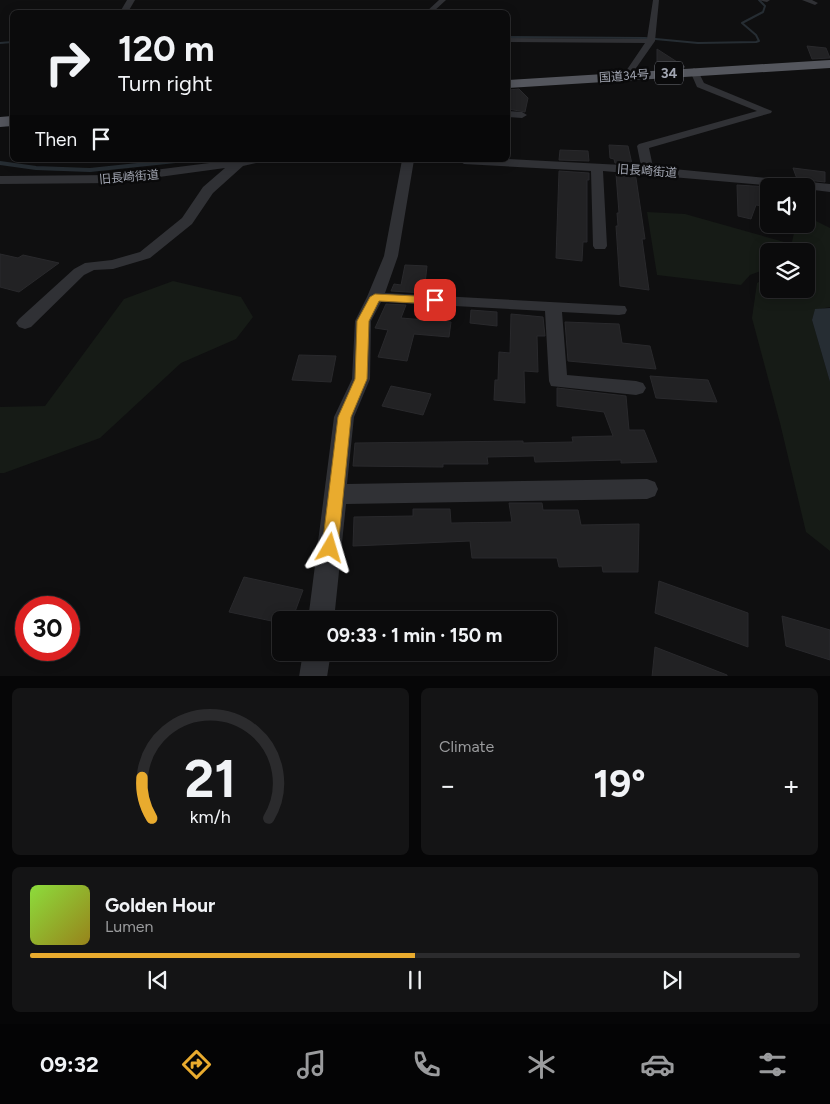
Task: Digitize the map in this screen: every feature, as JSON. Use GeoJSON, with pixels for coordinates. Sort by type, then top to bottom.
{"type":"FeatureCollection","features":[{"type":"Feature","properties":{"kind":"highway","name":"国道34号"},"geometry":{"type":"LineString","coordinates":[[510,84],[830,64]]}},
{"type":"Feature","properties":{"kind":"street"},"geometry":{"type":"LineString","coordinates":[[431,10],[443,0]]}},
{"type":"Feature","properties":{"kind":"street"},"geometry":{"type":"LineString","coordinates":[[632,75],[630,71],[651,39],[656,0]]}},
{"type":"Feature","properties":{"kind":"street"},"geometry":{"type":"LineString","coordinates":[[761,0],[766,0]]}},
{"type":"Feature","properties":{"kind":"street"},"geometry":{"type":"LineString","coordinates":[[805,0],[815,3]]}},
{"type":"Feature","properties":{"kind":"street"},"geometry":{"type":"LineString","coordinates":[[510,40],[651,39]]}},
{"type":"Feature","properties":{"kind":"street"},"geometry":{"type":"LineString","coordinates":[[648,170],[643,146],[767,111],[700,85],[694,71]]}},
{"type":"Feature","properties":{"kind":"street"},"geometry":{"type":"LineString","coordinates":[[510,114],[522,115]]}},
{"type":"Feature","properties":{"kind":"street","name":"旧長崎街道"},"geometry":{"type":"LineString","coordinates":[[0,180],[115,179],[243,162]]}},
{"type":"Feature","properties":{"kind":"street"},"geometry":{"type":"LineString","coordinates":[[26,324],[79,272],[90,266],[113,264],[145,255],[187,221],[208,190],[248,162]]}},
{"type":"Feature","properties":{"kind":"street"},"geometry":{"type":"LineString","coordinates":[[322,611],[344,417],[361,379],[363,321],[375,297],[391,256],[408,162]]}},
{"type":"Feature","properties":{"kind":"street","name":"旧長崎街道"},"geometry":{"type":"LineString","coordinates":[[502,162],[648,170],[830,188]]}},
{"type":"Feature","properties":{"kind":"street"},"geometry":{"type":"LineString","coordinates":[[597,167],[600,246]]}},
{"type":"Feature","properties":{"kind":"street"},"geometry":{"type":"LineString","coordinates":[[375,297],[619,310]]}},
{"type":"Feature","properties":{"kind":"street"},"geometry":{"type":"LineString","coordinates":[[553,307],[558,381],[636,388]]}},
{"type":"Feature","properties":{"kind":"street"},"geometry":{"type":"LineString","coordinates":[[336,494],[647,489]]}},
{"type":"Feature","properties":{"kind":"street"},"geometry":{"type":"LineString","coordinates":[[313,676],[316,661]]}},
{"type":"Feature","properties":{"kind":"shaded area"},"geometry":{"type":"Polygon","coordinates":[[[647,212],[685,214],[784,242],[760,243],[760,271],[750,275],[741,285],[657,275],[647,212]]]}},
{"type":"Feature","properties":{"kind":"shaded area"},"geometry":{"type":"Polygon","coordinates":[[[815,220],[830,228],[830,307],[815,310],[812,320],[830,382],[830,551],[806,532],[752,318],[757,283],[760,281],[760,298],[815,298],[815,243],[792,243],[794,233],[815,233],[815,220]]]}},
{"type":"Feature","properties":{"kind":"shaded area"},"geometry":{"type":"Polygon","coordinates":[[[173,281],[241,297],[253,317],[236,339],[181,363],[100,438],[0,473],[0,407],[45,406],[124,299],[173,281]]]}},
{"type":"Feature","properties":{"kind":"shaded area"},"geometry":{"type":"Polygon","coordinates":[[[830,308],[830,382],[812,320],[815,309],[830,308]]]}},
{"type":"Feature","properties":{"kind":"building"},"geometry":{"type":"Polygon","coordinates":[[[807,46],[826,48],[830,58],[812,59],[807,46]]]}},
{"type":"Feature","properties":{"kind":"building"},"geometry":{"type":"Polygon","coordinates":[[[657,49],[685,67],[657,69],[657,49]]]}},
{"type":"Feature","properties":{"kind":"building"},"geometry":{"type":"Polygon","coordinates":[[[519,89],[528,98],[525,112],[510,109],[510,90],[519,89]]]}},
{"type":"Feature","properties":{"kind":"building"},"geometry":{"type":"Polygon","coordinates":[[[609,145],[628,146],[632,164],[615,163],[614,159],[610,158],[609,145]]]}},
{"type":"Feature","properties":{"kind":"building"},"geometry":{"type":"Polygon","coordinates":[[[560,150],[588,151],[589,161],[559,160],[560,150]]]}},
{"type":"Feature","properties":{"kind":"building"},"geometry":{"type":"Polygon","coordinates":[[[793,168],[825,172],[825,182],[815,181],[815,178],[797,178],[793,168]]]}},
{"type":"Feature","properties":{"kind":"building"},"geometry":{"type":"Polygon","coordinates":[[[559,171],[589,173],[589,180],[587,180],[587,242],[583,242],[582,261],[556,258],[559,171]]]}},
{"type":"Feature","properties":{"kind":"building"},"geometry":{"type":"Polygon","coordinates":[[[616,174],[635,176],[636,178],[645,239],[642,239],[649,290],[620,286],[616,226],[618,226],[617,213],[619,213],[616,174]]]}},
{"type":"Feature","properties":{"kind":"building"},"geometry":{"type":"Polygon","coordinates":[[[737,185],[760,186],[760,206],[756,205],[751,219],[738,216],[737,185]]]}},
{"type":"Feature","properties":{"kind":"building"},"geometry":{"type":"Polygon","coordinates":[[[0,254],[18,258],[23,255],[59,263],[19,292],[0,287],[0,254]]]}},
{"type":"Feature","properties":{"kind":"building"},"geometry":{"type":"Polygon","coordinates":[[[405,265],[427,266],[424,293],[391,291],[394,284],[401,285],[405,265]]]}},
{"type":"Feature","properties":{"kind":"building"},"geometry":{"type":"Polygon","coordinates":[[[386,304],[406,305],[401,318],[451,322],[449,337],[414,334],[407,361],[378,357],[388,330],[375,328],[386,304]]]}},
{"type":"Feature","properties":{"kind":"building"},"geometry":{"type":"Polygon","coordinates":[[[471,310],[497,312],[497,326],[470,323],[471,310]]]}},
{"type":"Feature","properties":{"kind":"building"},"geometry":{"type":"Polygon","coordinates":[[[511,314],[543,317],[545,336],[537,336],[538,372],[524,371],[525,403],[494,400],[495,380],[498,380],[499,352],[510,353],[511,314]]]}},
{"type":"Feature","properties":{"kind":"building"},"geometry":{"type":"Polygon","coordinates":[[[565,322],[619,324],[622,343],[650,346],[656,369],[568,361],[565,322]]]}},
{"type":"Feature","properties":{"kind":"building"},"geometry":{"type":"Polygon","coordinates":[[[299,355],[336,356],[331,382],[292,380],[299,355]]]}},
{"type":"Feature","properties":{"kind":"building"},"geometry":{"type":"Polygon","coordinates":[[[650,376],[708,380],[717,402],[656,398],[650,376]]]}},
{"type":"Feature","properties":{"kind":"building"},"geometry":{"type":"Polygon","coordinates":[[[391,386],[431,394],[423,415],[382,406],[391,386]]]}},
{"type":"Feature","properties":{"kind":"building"},"geometry":{"type":"Polygon","coordinates":[[[557,388],[626,396],[629,430],[644,430],[657,462],[621,463],[621,460],[535,462],[534,456],[487,457],[488,464],[443,464],[443,467],[353,466],[355,443],[573,442],[572,437],[613,436],[604,412],[557,406],[557,388]]]}},
{"type":"Feature","properties":{"kind":"building"},"geometry":{"type":"Polygon","coordinates":[[[509,503],[542,503],[543,510],[578,510],[581,525],[639,524],[638,572],[603,572],[602,566],[559,567],[557,558],[472,558],[470,541],[353,546],[354,517],[413,516],[413,509],[450,509],[451,523],[512,522],[509,503]]]}},
{"type":"Feature","properties":{"kind":"building"},"geometry":{"type":"Polygon","coordinates":[[[244,577],[303,590],[295,611],[272,611],[272,621],[229,612],[244,577]]]}},
{"type":"Feature","properties":{"kind":"building"},"geometry":{"type":"Polygon","coordinates":[[[659,581],[748,613],[748,647],[655,613],[659,581]]]}},
{"type":"Feature","properties":{"kind":"building"},"geometry":{"type":"Polygon","coordinates":[[[782,616],[830,630],[830,660],[786,646],[782,616]]]}},
{"type":"Feature","properties":{"kind":"building"},"geometry":{"type":"Polygon","coordinates":[[[655,647],[727,675],[727,676],[652,676],[655,647]]]}},
{"type":"Feature","properties":{"kind":"waterway"},"geometry":{"type":"LineString","coordinates":[[510,37],[645,38],[698,43],[756,42],[759,41],[756,35],[742,23],[763,12],[765,6],[759,0]]}},
{"type":"Feature","properties":{"kind":"waterway"},"geometry":{"type":"LineString","coordinates":[[0,43],[10,42]]}},
{"type":"Feature","properties":{"kind":"waterway"},"geometry":{"type":"LineString","coordinates":[[0,163],[36,168],[90,170],[166,162]]}},
{"type":"Feature","properties":{"kind":"route"},"geometry":{"type":"LineString","coordinates":[[330,548],[344,417],[361,379],[363,321],[375,297],[435,300]]}}]}
